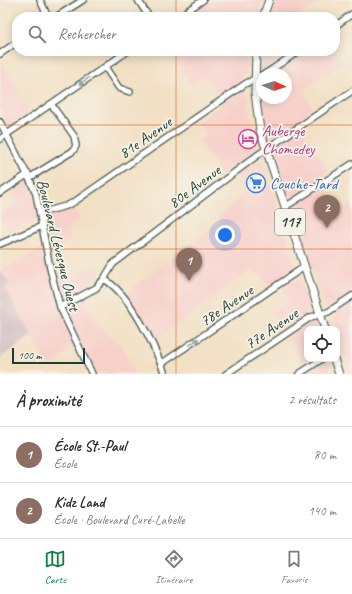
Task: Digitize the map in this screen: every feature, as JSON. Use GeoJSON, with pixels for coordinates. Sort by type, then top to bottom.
{"type":"FeatureCollection","features":[{"type":"Feature","properties":{"kind":"main road"},"geometry":{"type":"LineString","coordinates":[[265,12],[269,0]]}},
{"type":"Feature","properties":{"kind":"main road","name":"117"},"geometry":{"type":"LineString","coordinates":[[256,56],[254,79],[258,121],[324,326]]}},
{"type":"Feature","properties":{"kind":"main road"},"geometry":{"type":"LineString","coordinates":[[335,362],[339,374]]}},
{"type":"Feature","properties":{"kind":"street"},"geometry":{"type":"LineString","coordinates":[[40,0],[46,12]]}},
{"type":"Feature","properties":{"kind":"street"},"geometry":{"type":"LineString","coordinates":[[64,12],[83,0]]}},
{"type":"Feature","properties":{"kind":"street"},"geometry":{"type":"LineString","coordinates":[[138,0],[146,12]]}},
{"type":"Feature","properties":{"kind":"street"},"geometry":{"type":"LineString","coordinates":[[185,12],[203,0]]}},
{"type":"Feature","properties":{"kind":"street"},"geometry":{"type":"LineString","coordinates":[[340,22],[352,14]]}},
{"type":"Feature","properties":{"kind":"street"},"geometry":{"type":"LineString","coordinates":[[0,54],[12,46]]}},
{"type":"Feature","properties":{"kind":"street"},"geometry":{"type":"LineString","coordinates":[[0,139],[121,56]]}},
{"type":"Feature","properties":{"kind":"street","name":"81e Avenue"},"geometry":{"type":"LineString","coordinates":[[274,68],[292,56]]}},
{"type":"Feature","properties":{"kind":"street"},"geometry":{"type":"LineString","coordinates":[[105,67],[119,88],[130,92]]}},
{"type":"Feature","properties":{"kind":"street","name":"81e Avenue"},"geometry":{"type":"LineString","coordinates":[[40,213],[66,206],[74,202],[225,97],[254,79]]}},
{"type":"Feature","properties":{"kind":"street","name":"80e Avenue"},"geometry":{"type":"LineString","coordinates":[[60,307],[96,288],[104,279],[113,264],[266,149],[352,91]]}},
{"type":"Feature","properties":{"kind":"street"},"geometry":{"type":"LineString","coordinates":[[0,193],[73,151],[76,146],[74,136],[51,104]]}},
{"type":"Feature","properties":{"kind":"street","name":"Boulevard Lévesque Ouest"},"geometry":{"type":"LineString","coordinates":[[0,122],[36,194],[60,307],[92,374]]}},
{"type":"Feature","properties":{"kind":"street"},"geometry":{"type":"LineString","coordinates":[[285,207],[352,164]]}},
{"type":"Feature","properties":{"kind":"street"},"geometry":{"type":"LineString","coordinates":[[0,244],[42,226]]}},
{"type":"Feature","properties":{"kind":"street","name":"78e Avenue"},"geometry":{"type":"LineString","coordinates":[[161,364],[304,267]]}},
{"type":"Feature","properties":{"kind":"street"},"geometry":{"type":"LineString","coordinates":[[104,279],[114,286],[125,299],[149,337],[165,374]]}},
{"type":"Feature","properties":{"kind":"street","name":"77e Avenue"},"geometry":{"type":"LineString","coordinates":[[226,374],[311,317],[328,312],[352,296]]}},
{"type":"Feature","properties":{"kind":"street"},"geometry":{"type":"LineString","coordinates":[[299,374],[317,362]]}},
{"type":"Feature","properties":{"kind":"shaded area"},"geometry":{"type":"Polygon","coordinates":[[[210,0],[262,0],[258,12],[193,12],[210,0]]]}},
{"type":"Feature","properties":{"kind":"shaded area"},"geometry":{"type":"Polygon","coordinates":[[[278,0],[322,0],[304,12],[274,12],[278,0]]]}},
{"type":"Feature","properties":{"kind":"shaded area"},"geometry":{"type":"Polygon","coordinates":[[[184,56],[249,56],[246,76],[240,81],[241,92],[247,90],[249,110],[257,147],[249,153],[258,162],[262,161],[296,266],[289,271],[294,282],[300,279],[310,310],[305,314],[309,323],[315,320],[316,326],[304,326],[304,362],[316,362],[318,367],[328,362],[331,374],[309,374],[272,312],[288,302],[283,289],[277,280],[269,286],[254,268],[156,340],[125,294],[220,221],[218,216],[248,191],[231,167],[221,175],[200,141],[206,136],[197,122],[224,104],[205,75],[191,85],[175,62],[184,56]]]}},
{"type":"Feature","properties":{"kind":"shaded area"},"geometry":{"type":"Polygon","coordinates":[[[264,56],[336,56],[343,64],[302,90],[314,112],[297,123],[329,170],[318,178],[342,211],[352,203],[352,374],[348,374],[346,369],[349,366],[340,339],[340,326],[336,326],[334,321],[335,314],[331,304],[324,305],[266,126],[264,104],[292,104],[292,68],[274,68],[272,63],[263,68],[264,56]]]}},
{"type":"Feature","properties":{"kind":"shaded area"},"geometry":{"type":"Polygon","coordinates":[[[0,63],[12,80],[31,113],[9,128],[0,108],[0,63]]]}},
{"type":"Feature","properties":{"kind":"shaded area"},"geometry":{"type":"Polygon","coordinates":[[[27,178],[35,198],[39,217],[8,231],[0,221],[0,215],[18,202],[10,190],[27,178]]]}},
{"type":"Feature","properties":{"kind":"shaded area"},"geometry":{"type":"Polygon","coordinates":[[[74,202],[80,221],[67,228],[72,242],[51,249],[44,211],[74,202]]]}},
{"type":"Feature","properties":{"kind":"shaded area"},"geometry":{"type":"Polygon","coordinates":[[[44,247],[56,282],[96,265],[100,271],[82,292],[96,321],[122,347],[134,374],[97,374],[79,342],[49,367],[5,289],[9,282],[1,270],[44,247]]]}},
{"type":"Feature","properties":{"kind":"shaded area"},"geometry":{"type":"Polygon","coordinates":[[[0,270],[9,282],[5,289],[32,336],[0,358],[0,270]]]}},
{"type":"Feature","properties":{"kind":"place","name":"Auberge Chomedey"},"geometry":{"type":"Point","coordinates":[248,139]}},
{"type":"Feature","properties":{"kind":"place","name":"Couche-Tard"},"geometry":{"type":"Point","coordinates":[256,183]}},
{"type":"Feature","properties":{"kind":"place","name":"Kidz Land"},"geometry":{"type":"Point","coordinates":[327,228]}},
{"type":"Feature","properties":{"kind":"place","name":"École St.-Paul"},"geometry":{"type":"Point","coordinates":[189,281]}}]}
